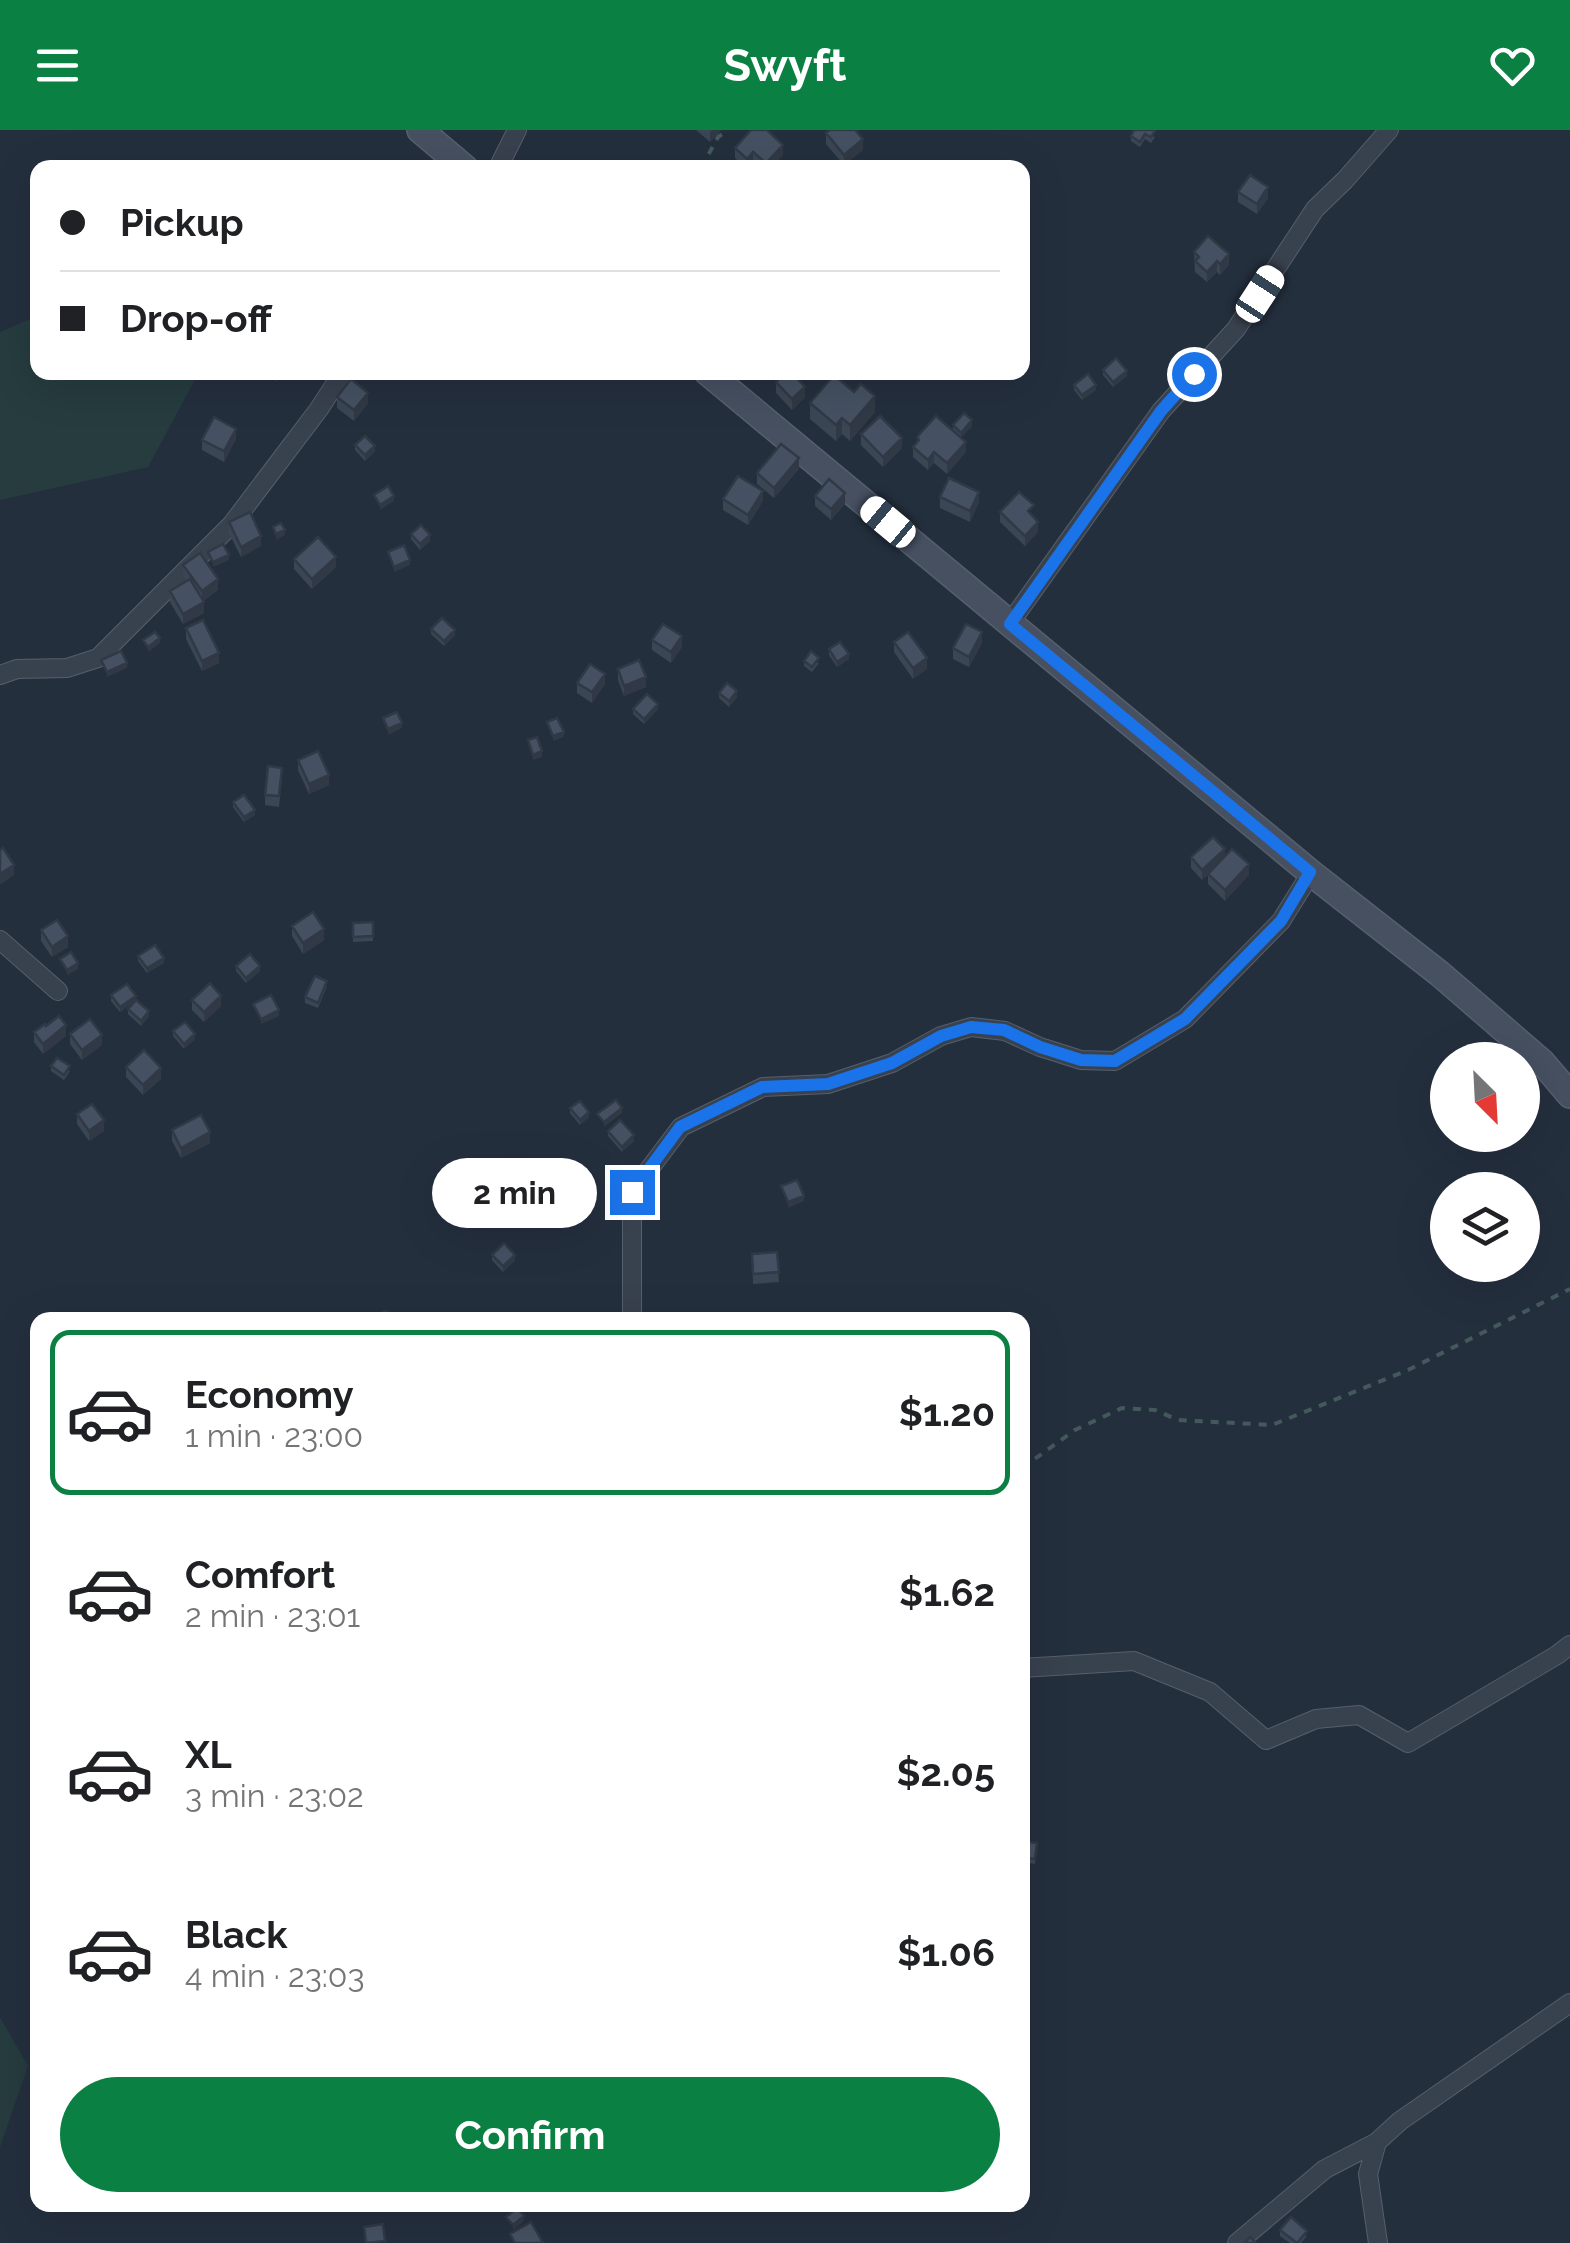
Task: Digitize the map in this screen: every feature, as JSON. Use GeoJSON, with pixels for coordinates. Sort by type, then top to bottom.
{"type":"FeatureCollection","features":[{"type":"Feature","properties":{"kind":"main road"},"geometry":{"type":"LineString","coordinates":[[420,130],[456,160]]}},
{"type":"Feature","properties":{"kind":"main road"},"geometry":{"type":"LineString","coordinates":[[717,380],[1310,872],[1440,974],[1542,1062],[1570,1095]]}},
{"type":"Feature","properties":{"kind":"street"},"geometry":{"type":"LineString","coordinates":[[502,160],[517,130]]}},
{"type":"Feature","properties":{"kind":"street"},"geometry":{"type":"LineString","coordinates":[[1010,624],[1161,411],[1236,329],[1316,209],[1389,130]]}},
{"type":"Feature","properties":{"kind":"street"},"geometry":{"type":"LineString","coordinates":[[0,675],[17,669],[67,668],[98,658],[232,524],[338,380]]}},
{"type":"Feature","properties":{"kind":"street"},"geometry":{"type":"LineString","coordinates":[[632,1312],[632,1192],[680,1127],[762,1087],[828,1084],[892,1063],[941,1036],[971,1027],[1004,1030],[1081,1060],[1115,1061],[1185,1019],[1281,921],[1310,872]]}},
{"type":"Feature","properties":{"kind":"street"},"geometry":{"type":"LineString","coordinates":[[0,940],[58,991]]}},
{"type":"Feature","properties":{"kind":"street"},"geometry":{"type":"LineString","coordinates":[[1030,1668],[1134,1661],[1210,1692],[1266,1740],[1316,1719],[1360,1715],[1408,1743],[1570,1645]]}},
{"type":"Feature","properties":{"kind":"street"},"geometry":{"type":"LineString","coordinates":[[1237,2243],[1325,2169],[1377,2142],[1400,2121],[1570,2003]]}},
{"type":"Feature","properties":{"kind":"street"},"geometry":{"type":"LineString","coordinates":[[1377,2142],[1368,2174],[1378,2243]]}},
{"type":"Feature","properties":{"kind":"path"},"geometry":{"type":"LineString","coordinates":[[705,160],[718,137],[728,130]]}},
{"type":"Feature","properties":{"kind":"path"},"geometry":{"type":"LineString","coordinates":[[1030,1462],[1074,1430],[1122,1408],[1155,1410],[1178,1420],[1272,1425],[1408,1370],[1570,1289]]}},
{"type":"Feature","properties":{"kind":"green space"},"geometry":{"type":"Polygon","coordinates":[[[30,319],[30,380],[195,380],[148,467],[0,500],[0,332],[30,319]]]}},
{"type":"Feature","properties":{"kind":"green space"},"geometry":{"type":"Polygon","coordinates":[[[0,2017],[28,2066],[0,2147],[0,2017]]]}},
{"type":"Feature","properties":{"kind":"building"},"geometry":{"type":"Polygon","coordinates":[[[751,130],[767,130],[783,145],[769,160],[753,152],[747,159],[735,148],[751,130]]]}},
{"type":"Feature","properties":{"kind":"building"},"geometry":{"type":"Polygon","coordinates":[[[855,130],[863,139],[844,155],[826,133],[855,130]]]}},
{"type":"Feature","properties":{"kind":"building"},"geometry":{"type":"Polygon","coordinates":[[[1134,130],[1155,131],[1151,137],[1145,134],[1140,142],[1131,136],[1134,130]]]}},
{"type":"Feature","properties":{"kind":"building"},"geometry":{"type":"Polygon","coordinates":[[[1250,175],[1268,187],[1257,204],[1238,192],[1250,175]]]}},
{"type":"Feature","properties":{"kind":"building"},"geometry":{"type":"Polygon","coordinates":[[[1208,236],[1229,254],[1207,272],[1195,261],[1199,257],[1194,252],[1208,236]]]}},
{"type":"Feature","properties":{"kind":"building"},"geometry":{"type":"Polygon","coordinates":[[[1116,358],[1127,371],[1113,382],[1103,370],[1116,358]]]}},
{"type":"Feature","properties":{"kind":"building"},"geometry":{"type":"Polygon","coordinates":[[[1088,374],[1096,385],[1082,395],[1074,385],[1088,374]]]}},
{"type":"Feature","properties":{"kind":"building"},"geometry":{"type":"Polygon","coordinates":[[[350,380],[368,393],[354,410],[337,397],[350,380]]]}},
{"type":"Feature","properties":{"kind":"building"},"geometry":{"type":"Polygon","coordinates":[[[798,380],[805,387],[792,399],[776,382],[798,380]]]}},
{"type":"Feature","properties":{"kind":"building"},"geometry":{"type":"Polygon","coordinates":[[[830,380],[840,380],[854,392],[861,384],[875,396],[850,425],[842,418],[836,425],[810,403],[830,380]]]}},
{"type":"Feature","properties":{"kind":"building"},"geometry":{"type":"Polygon","coordinates":[[[964,413],[972,420],[961,433],[953,425],[964,413]]]}},
{"type":"Feature","properties":{"kind":"building"},"geometry":{"type":"Polygon","coordinates":[[[880,416],[902,438],[883,457],[861,434],[880,416]]]}},
{"type":"Feature","properties":{"kind":"building"},"geometry":{"type":"Polygon","coordinates":[[[936,416],[966,442],[947,463],[934,452],[928,460],[913,447],[936,416]]]}},
{"type":"Feature","properties":{"kind":"building"},"geometry":{"type":"Polygon","coordinates":[[[214,417],[236,429],[224,451],[202,440],[214,417]]]}},
{"type":"Feature","properties":{"kind":"building"},"geometry":{"type":"Polygon","coordinates":[[[365,436],[375,446],[365,455],[355,445],[365,436]]]}},
{"type":"Feature","properties":{"kind":"building"},"geometry":{"type":"Polygon","coordinates":[[[781,444],[799,458],[774,488],[757,473],[781,444]]]}},
{"type":"Feature","properties":{"kind":"building"},"geometry":{"type":"Polygon","coordinates":[[[738,476],[763,491],[748,515],[723,499],[738,476]]]}},
{"type":"Feature","properties":{"kind":"building"},"geometry":{"type":"Polygon","coordinates":[[[949,478],[979,492],[970,511],[940,497],[949,478]]]}},
{"type":"Feature","properties":{"kind":"building"},"geometry":{"type":"Polygon","coordinates":[[[829,479],[845,493],[831,509],[815,496],[829,479]]]}},
{"type":"Feature","properties":{"kind":"building"},"geometry":{"type":"Polygon","coordinates":[[[388,486],[394,496],[380,505],[374,495],[388,486]]]}},
{"type":"Feature","properties":{"kind":"building"},"geometry":{"type":"Polygon","coordinates":[[[1019,492],[1034,505],[1028,511],[1038,522],[1025,536],[1000,512],[1019,492]]]}},
{"type":"Feature","properties":{"kind":"building"},"geometry":{"type":"Polygon","coordinates":[[[250,512],[261,536],[241,547],[229,522],[250,512]]]}},
{"type":"Feature","properties":{"kind":"building"},"geometry":{"type":"Polygon","coordinates":[[[281,523],[285,530],[276,534],[273,527],[281,523]]]}},
{"type":"Feature","properties":{"kind":"building"},"geometry":{"type":"Polygon","coordinates":[[[421,525],[430,535],[420,544],[411,534],[421,525]]]}},
{"type":"Feature","properties":{"kind":"building"},"geometry":{"type":"Polygon","coordinates":[[[318,537],[336,557],[312,579],[294,559],[318,537]]]}},
{"type":"Feature","properties":{"kind":"building"},"geometry":{"type":"Polygon","coordinates":[[[223,544],[229,555],[213,562],[208,552],[223,544]]]}},
{"type":"Feature","properties":{"kind":"building"},"geometry":{"type":"Polygon","coordinates":[[[404,545],[410,560],[394,567],[388,552],[404,545]]]}},
{"type":"Feature","properties":{"kind":"building"},"geometry":{"type":"Polygon","coordinates":[[[200,553],[218,579],[202,591],[183,565],[200,553]]]}},
{"type":"Feature","properties":{"kind":"building"},"geometry":{"type":"Polygon","coordinates":[[[190,579],[204,602],[183,614],[170,591],[190,579]]]}},
{"type":"Feature","properties":{"kind":"building"},"geometry":{"type":"Polygon","coordinates":[[[442,618],[455,630],[444,641],[431,629],[442,618]]]}},
{"type":"Feature","properties":{"kind":"building"},"geometry":{"type":"Polygon","coordinates":[[[203,620],[219,653],[202,661],[186,628],[203,620]]]}},
{"type":"Feature","properties":{"kind":"building"},"geometry":{"type":"Polygon","coordinates":[[[663,624],[682,636],[671,652],[652,640],[663,624]]]}},
{"type":"Feature","properties":{"kind":"building"},"geometry":{"type":"Polygon","coordinates":[[[966,624],[982,632],[969,657],[953,648],[966,624]]]}},
{"type":"Feature","properties":{"kind":"building"},"geometry":{"type":"Polygon","coordinates":[[[155,632],[160,638],[148,647],[143,640],[155,632]]]}},
{"type":"Feature","properties":{"kind":"building"},"geometry":{"type":"Polygon","coordinates":[[[908,632],[927,658],[913,668],[894,642],[908,632]]]}},
{"type":"Feature","properties":{"kind":"building"},"geometry":{"type":"Polygon","coordinates":[[[840,642],[849,654],[837,662],[829,649],[840,642]]]}},
{"type":"Feature","properties":{"kind":"building"},"geometry":{"type":"Polygon","coordinates":[[[121,651],[127,663],[107,672],[101,660],[121,651]]]}},
{"type":"Feature","properties":{"kind":"building"},"geometry":{"type":"Polygon","coordinates":[[[811,651],[819,658],[812,667],[804,661],[811,651]]]}},
{"type":"Feature","properties":{"kind":"building"},"geometry":{"type":"Polygon","coordinates":[[[639,660],[646,677],[624,686],[618,669],[639,660]]]}},
{"type":"Feature","properties":{"kind":"building"},"geometry":{"type":"Polygon","coordinates":[[[590,664],[605,674],[592,692],[577,683],[590,664]]]}},
{"type":"Feature","properties":{"kind":"building"},"geometry":{"type":"Polygon","coordinates":[[[727,683],[737,691],[729,701],[719,693],[727,683]]]}},
{"type":"Feature","properties":{"kind":"building"},"geometry":{"type":"Polygon","coordinates":[[[647,694],[658,704],[644,719],[633,709],[647,694]]]}},
{"type":"Feature","properties":{"kind":"building"},"geometry":{"type":"Polygon","coordinates":[[[397,712],[402,723],[388,729],[383,718],[397,712]]]}},
{"type":"Feature","properties":{"kind":"building"},"geometry":{"type":"Polygon","coordinates":[[[557,718],[564,732],[553,736],[547,722],[557,718]]]}},
{"type":"Feature","properties":{"kind":"building"},"geometry":{"type":"Polygon","coordinates":[[[537,737],[542,751],[533,755],[528,740],[537,737]]]}},
{"type":"Feature","properties":{"kind":"building"},"geometry":{"type":"Polygon","coordinates":[[[318,751],[329,775],[309,784],[298,760],[318,751]]]}},
{"type":"Feature","properties":{"kind":"building"},"geometry":{"type":"Polygon","coordinates":[[[268,766],[282,768],[279,796],[265,795],[268,766]]]}},
{"type":"Feature","properties":{"kind":"building"},"geometry":{"type":"Polygon","coordinates":[[[244,795],[255,810],[244,817],[233,802],[244,795]]]}},
{"type":"Feature","properties":{"kind":"building"},"geometry":{"type":"Polygon","coordinates":[[[1213,837],[1225,849],[1202,870],[1191,857],[1213,837]]]}},
{"type":"Feature","properties":{"kind":"building"},"geometry":{"type":"Polygon","coordinates":[[[3,848],[14,865],[0,874],[0,850],[3,848]]]}},
{"type":"Feature","properties":{"kind":"building"},"geometry":{"type":"Polygon","coordinates":[[[1232,849],[1249,864],[1225,890],[1208,874],[1232,849]]]}},
{"type":"Feature","properties":{"kind":"building"},"geometry":{"type":"Polygon","coordinates":[[[313,912],[324,929],[303,943],[292,926],[313,912]]]}},
{"type":"Feature","properties":{"kind":"building"},"geometry":{"type":"Polygon","coordinates":[[[57,920],[68,936],[52,947],[41,930],[57,920]]]}},
{"type":"Feature","properties":{"kind":"building"},"geometry":{"type":"Polygon","coordinates":[[[373,922],[373,936],[353,937],[353,923],[373,922]]]}},
{"type":"Feature","properties":{"kind":"building"},"geometry":{"type":"Polygon","coordinates":[[[155,945],[164,958],[147,968],[138,956],[155,945]]]}},
{"type":"Feature","properties":{"kind":"building"},"geometry":{"type":"Polygon","coordinates":[[[71,952],[78,963],[67,970],[60,959],[71,952]]]}},
{"type":"Feature","properties":{"kind":"building"},"geometry":{"type":"Polygon","coordinates":[[[250,954],[260,966],[246,978],[236,966],[250,954]]]}},
{"type":"Feature","properties":{"kind":"building"},"geometry":{"type":"Polygon","coordinates":[[[315,976],[327,981],[318,1003],[305,997],[315,976]]]}},
{"type":"Feature","properties":{"kind":"building"},"geometry":{"type":"Polygon","coordinates":[[[210,983],[221,996],[204,1012],[192,1000],[210,983]]]}},
{"type":"Feature","properties":{"kind":"building"},"geometry":{"type":"Polygon","coordinates":[[[127,984],[136,996],[120,1007],[111,995],[127,984]]]}},
{"type":"Feature","properties":{"kind":"building"},"geometry":{"type":"Polygon","coordinates":[[[271,995],[279,1010],[261,1019],[253,1004],[271,995]]]}},
{"type":"Feature","properties":{"kind":"building"},"geometry":{"type":"Polygon","coordinates":[[[136,1000],[149,1011],[141,1021],[128,1009],[136,1000]]]}},
{"type":"Feature","properties":{"kind":"building"},"geometry":{"type":"Polygon","coordinates":[[[59,1016],[66,1025],[43,1044],[34,1032],[59,1016]]]}},
{"type":"Feature","properties":{"kind":"building"},"geometry":{"type":"Polygon","coordinates":[[[90,1019],[102,1035],[82,1050],[70,1034],[90,1019]]]}},
{"type":"Feature","properties":{"kind":"building"},"geometry":{"type":"Polygon","coordinates":[[[185,1022],[195,1034],[184,1044],[173,1031],[185,1022]]]}},
{"type":"Feature","properties":{"kind":"building"},"geometry":{"type":"Polygon","coordinates":[[[144,1050],[161,1068],[143,1085],[126,1067],[144,1050]]]}},
{"type":"Feature","properties":{"kind":"building"},"geometry":{"type":"Polygon","coordinates":[[[57,1058],[70,1066],[64,1075],[51,1066],[57,1058]]]}},
{"type":"Feature","properties":{"kind":"building"},"geometry":{"type":"Polygon","coordinates":[[[616,1100],[622,1108],[604,1122],[597,1114],[616,1100]]]}},
{"type":"Feature","properties":{"kind":"building"},"geometry":{"type":"Polygon","coordinates":[[[580,1101],[589,1112],[580,1120],[570,1108],[580,1101]]]}},
{"type":"Feature","properties":{"kind":"building"},"geometry":{"type":"Polygon","coordinates":[[[92,1104],[104,1120],[89,1131],[77,1114],[92,1104]]]}},
{"type":"Feature","properties":{"kind":"building"},"geometry":{"type":"Polygon","coordinates":[[[201,1115],[210,1132],[181,1148],[172,1130],[201,1115]]]}},
{"type":"Feature","properties":{"kind":"building"},"geometry":{"type":"Polygon","coordinates":[[[620,1120],[634,1135],[622,1147],[608,1131],[620,1120]]]}},
{"type":"Feature","properties":{"kind":"building"},"geometry":{"type":"Polygon","coordinates":[[[797,1180],[804,1196],[788,1202],[781,1186],[797,1180]]]}},
{"type":"Feature","properties":{"kind":"building"},"geometry":{"type":"Polygon","coordinates":[[[504,1243],[515,1255],[503,1266],[492,1255],[504,1243]]]}},
{"type":"Feature","properties":{"kind":"building"},"geometry":{"type":"Polygon","coordinates":[[[777,1252],[779,1272],[753,1274],[752,1254],[777,1252]]]}},
{"type":"Feature","properties":{"kind":"building"},"geometry":{"type":"Polygon","coordinates":[[[1030,1842],[1037,1843],[1035,1859],[1030,1858],[1030,1842]]]}},
{"type":"Feature","properties":{"kind":"building"},"geometry":{"type":"Polygon","coordinates":[[[512,2212],[524,2216],[513,2225],[506,2217],[512,2212]]]}},
{"type":"Feature","properties":{"kind":"building"},"geometry":{"type":"Polygon","coordinates":[[[1291,2217],[1307,2231],[1297,2243],[1280,2230],[1291,2217]]]}},
{"type":"Feature","properties":{"kind":"building"},"geometry":{"type":"Polygon","coordinates":[[[531,2222],[543,2243],[515,2243],[510,2234],[531,2222]]]}},
{"type":"Feature","properties":{"kind":"building"},"geometry":{"type":"Polygon","coordinates":[[[383,2224],[385,2241],[366,2243],[364,2227],[383,2224]]]}},
{"type":"Feature","properties":{"kind":"route"},"geometry":{"type":"LineString","coordinates":[[632,1192],[680,1127],[762,1087],[828,1084],[892,1063],[941,1036],[971,1027],[1004,1030],[1081,1060],[1115,1061],[1185,1019],[1281,921],[1310,872],[1010,624],[1161,411],[1194,374]]}}]}
